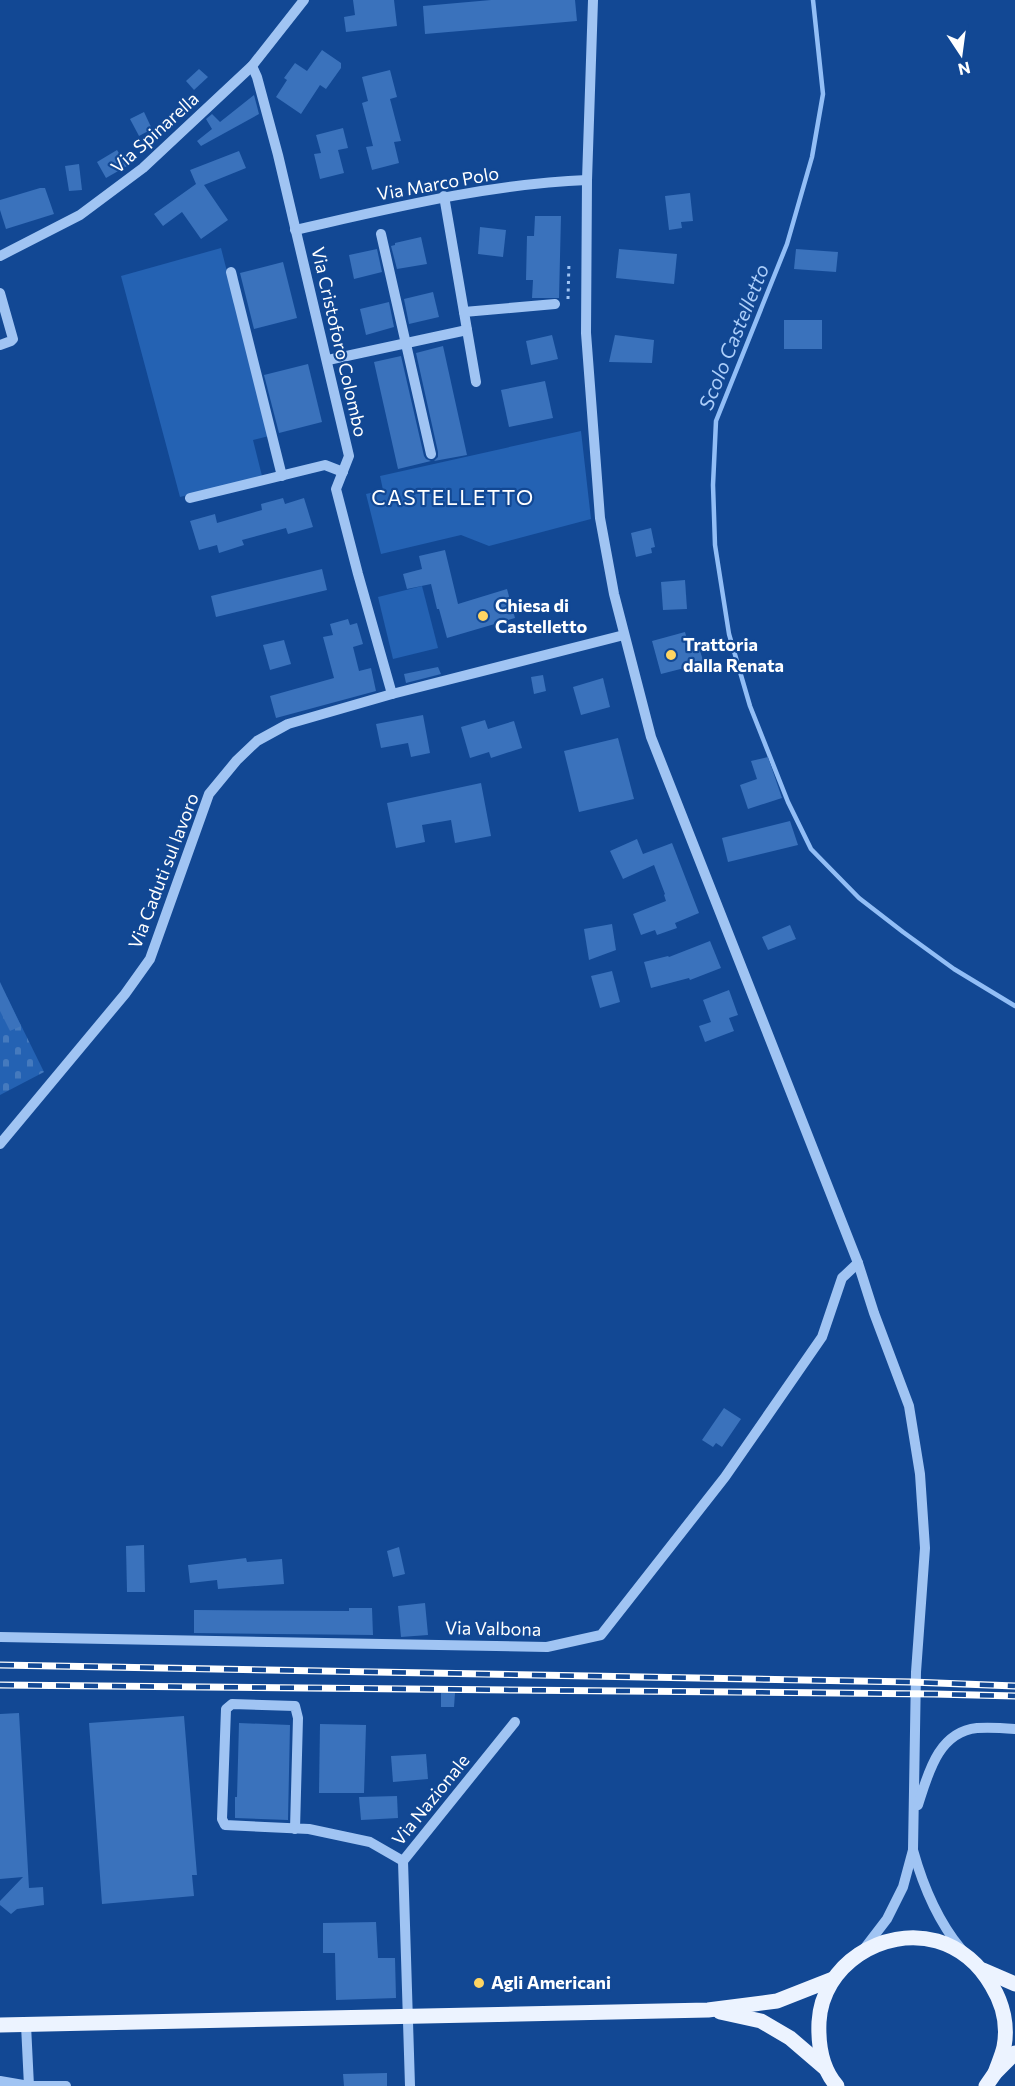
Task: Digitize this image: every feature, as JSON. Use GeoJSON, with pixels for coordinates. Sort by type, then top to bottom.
{"type":"FeatureCollection","features":[{"type":"Feature","properties":{"kind":"main road"},"geometry":{"type":"LineString","coordinates":[[825,2068],[818,2040],[820,2012],[823,1999],[833,1979],[848,1962],[862,1952],[883,1942],[911,1937],[938,1941],[966,1955],[983,1971],[999,1998],[1005,2023],[1004,2047],[995,2073]]}},
{"type":"Feature","properties":{"kind":"main road"},"geometry":{"type":"LineString","coordinates":[[983,1971],[1015,1984]]}},
{"type":"Feature","properties":{"kind":"main road"},"geometry":{"type":"LineString","coordinates":[[0,2025],[708,2010],[777,2001],[833,1979]]}},
{"type":"Feature","properties":{"kind":"main road"},"geometry":{"type":"LineString","coordinates":[[708,2010],[761,2021],[790,2038],[825,2068],[837,2086]]}},
{"type":"Feature","properties":{"kind":"main road"},"geometry":{"type":"LineString","coordinates":[[986,2086],[995,2073],[1015,2054]]}},
{"type":"Feature","properties":{"kind":"street","name":"Via Spinarella"},"geometry":{"type":"LineString","coordinates":[[0,256],[80,215],[110,195],[143,168],[252,66],[304,0]]}},
{"type":"Feature","properties":{"kind":"street"},"geometry":{"type":"LineString","coordinates":[[593,0],[587,180],[586,333],[600,518],[614,594],[651,737],[858,1263],[909,1406],[920,1474],[925,1548],[916,1672],[913,1850],[903,1887],[887,1919],[862,1952]]}},
{"type":"Feature","properties":{"kind":"street","name":"Via Cristoforo Colombo"},"geometry":{"type":"LineString","coordinates":[[252,66],[278,155],[349,456],[336,489],[392,694]]}},
{"type":"Feature","properties":{"kind":"street","name":"Via Marco Polo"},"geometry":{"type":"LineString","coordinates":[[295,230],[444,196],[539,183],[587,180]]}},
{"type":"Feature","properties":{"kind":"street"},"geometry":{"type":"LineString","coordinates":[[444,196],[476,382]]}},
{"type":"Feature","properties":{"kind":"street"},"geometry":{"type":"LineString","coordinates":[[381,234],[431,454]]}},
{"type":"Feature","properties":{"kind":"street"},"geometry":{"type":"LineString","coordinates":[[231,272],[282,476]]}},
{"type":"Feature","properties":{"kind":"street"},"geometry":{"type":"LineString","coordinates":[[0,293],[13,339],[9,343],[0,345]]}},
{"type":"Feature","properties":{"kind":"street"},"geometry":{"type":"LineString","coordinates":[[464,312],[555,304]]}},
{"type":"Feature","properties":{"kind":"street"},"geometry":{"type":"LineString","coordinates":[[327,360],[467,330]]}},
{"type":"Feature","properties":{"kind":"street"},"geometry":{"type":"LineString","coordinates":[[190,498],[325,465],[343,472]]}},
{"type":"Feature","properties":{"kind":"street","name":"Via Caduti sul lavoro"},"geometry":{"type":"LineString","coordinates":[[0,1144],[125,994],[150,959],[209,794],[237,760],[257,741],[288,724],[392,694],[624,635]]}},
{"type":"Feature","properties":{"kind":"street","name":"Via Valbona"},"geometry":{"type":"LineString","coordinates":[[0,1637],[547,1647],[601,1635],[725,1477],[822,1337],[842,1278],[858,1263]]}},
{"type":"Feature","properties":{"kind":"street"},"geometry":{"type":"LineString","coordinates":[[296,1829],[298,1718],[295,1706],[232,1704],[226,1709],[222,1819],[225,1826],[296,1829],[309,1829],[370,1842],[403,1861]]}},
{"type":"Feature","properties":{"kind":"street","name":"Via Nazionale"},"geometry":{"type":"LineString","coordinates":[[410,2086],[403,1861],[515,1722]]}},
{"type":"Feature","properties":{"kind":"street"},"geometry":{"type":"LineString","coordinates":[[914,1816],[932,1764],[949,1741],[957,1735],[976,1728],[1015,1729]]}},
{"type":"Feature","properties":{"kind":"street"},"geometry":{"type":"LineString","coordinates":[[913,1850],[921,1879],[936,1911],[966,1955]]}},
{"type":"Feature","properties":{"kind":"street"},"geometry":{"type":"LineString","coordinates":[[26,2025],[29,2086]]}},
{"type":"Feature","properties":{"kind":"street"},"geometry":{"type":"LineString","coordinates":[[0,2081],[29,2086],[66,2086]]}},
{"type":"Feature","properties":{"kind":"path"},"geometry":{"type":"LineString","coordinates":[[555,304],[557,301],[568,301],[569,262]]}},
{"type":"Feature","properties":{"kind":"green space"},"geometry":{"type":"Polygon","coordinates":[[[221,248],[269,436],[253,440],[262,476],[180,497],[121,276],[221,248]]]}},
{"type":"Feature","properties":{"kind":"green space"},"geometry":{"type":"Polygon","coordinates":[[[581,431],[591,519],[489,546],[461,535],[381,554],[366,494],[383,490],[380,476],[581,431]]]}},
{"type":"Feature","properties":{"kind":"green space"},"geometry":{"type":"Polygon","coordinates":[[[422,586],[438,648],[393,659],[378,597],[422,586]]]}},
{"type":"Feature","properties":{"kind":"green space"},"geometry":{"type":"Polygon","coordinates":[[[7,997],[44,1072],[0,1095],[0,1000],[7,997]]]}},
{"type":"Feature","properties":{"kind":"building"},"geometry":{"type":"Polygon","coordinates":[[[353,0],[394,0],[397,26],[346,32],[344,17],[355,15],[353,0]]]}},
{"type":"Feature","properties":{"kind":"building"},"geometry":{"type":"Polygon","coordinates":[[[491,0],[575,0],[577,21],[425,34],[423,6],[491,0]]]}},
{"type":"Feature","properties":{"kind":"building"},"geometry":{"type":"Polygon","coordinates":[[[322,50],[341,63],[341,68],[326,89],[320,85],[301,114],[276,97],[287,80],[284,78],[295,63],[307,71],[322,50]]]}},
{"type":"Feature","properties":{"kind":"building"},"geometry":{"type":"Polygon","coordinates":[[[199,69],[208,77],[194,90],[186,81],[199,69]]]}},
{"type":"Feature","properties":{"kind":"building"},"geometry":{"type":"Polygon","coordinates":[[[390,70],[397,97],[390,99],[401,141],[394,142],[399,163],[372,170],[366,147],[373,146],[362,103],[368,101],[362,77],[390,70]]]}},
{"type":"Feature","properties":{"kind":"building"},"geometry":{"type":"Polygon","coordinates":[[[254,95],[259,114],[201,146],[197,141],[212,129],[206,119],[212,114],[220,122],[254,95]]]}},
{"type":"Feature","properties":{"kind":"building"},"geometry":{"type":"Polygon","coordinates":[[[144,112],[152,129],[139,136],[130,119],[144,112]]]}},
{"type":"Feature","properties":{"kind":"building"},"geometry":{"type":"Polygon","coordinates":[[[343,128],[348,148],[338,150],[344,173],[320,179],[314,154],[321,153],[316,135],[343,128]]]}},
{"type":"Feature","properties":{"kind":"building"},"geometry":{"type":"Polygon","coordinates":[[[117,150],[127,166],[106,178],[97,162],[117,150]]]}},
{"type":"Feature","properties":{"kind":"building"},"geometry":{"type":"Polygon","coordinates":[[[239,151],[246,168],[204,185],[228,220],[201,239],[182,212],[163,226],[154,214],[196,184],[190,170],[239,151]]]}},
{"type":"Feature","properties":{"kind":"building"},"geometry":{"type":"Polygon","coordinates":[[[79,164],[82,190],[69,191],[65,166],[79,164]]]}},
{"type":"Feature","properties":{"kind":"building"},"geometry":{"type":"Polygon","coordinates":[[[45,188],[54,214],[6,229],[0,210],[0,200],[45,188]]]}},
{"type":"Feature","properties":{"kind":"building"},"geometry":{"type":"Polygon","coordinates":[[[690,193],[693,221],[681,222],[682,228],[669,230],[665,196],[690,193]]]}},
{"type":"Feature","properties":{"kind":"building"},"geometry":{"type":"Polygon","coordinates":[[[535,216],[561,216],[559,298],[532,298],[533,280],[526,280],[527,236],[534,236],[535,216]]]}},
{"type":"Feature","properties":{"kind":"building"},"geometry":{"type":"Polygon","coordinates":[[[480,227],[506,230],[503,257],[478,254],[480,227]]]}},
{"type":"Feature","properties":{"kind":"building"},"geometry":{"type":"Polygon","coordinates":[[[421,237],[427,264],[397,269],[391,246],[421,237]]]}},
{"type":"Feature","properties":{"kind":"building"},"geometry":{"type":"Polygon","coordinates":[[[377,249],[382,272],[354,279],[349,255],[377,249]]]}},
{"type":"Feature","properties":{"kind":"building"},"geometry":{"type":"Polygon","coordinates":[[[619,249],[677,254],[674,284],[616,278],[619,249]]]}},
{"type":"Feature","properties":{"kind":"building"},"geometry":{"type":"Polygon","coordinates":[[[796,249],[838,252],[836,272],[794,269],[796,249]]]}},
{"type":"Feature","properties":{"kind":"building"},"geometry":{"type":"Polygon","coordinates":[[[283,262],[297,318],[254,329],[240,273],[283,262]]]}},
{"type":"Feature","properties":{"kind":"building"},"geometry":{"type":"Polygon","coordinates":[[[433,292],[439,317],[409,324],[404,299],[433,292]]]}},
{"type":"Feature","properties":{"kind":"building"},"geometry":{"type":"Polygon","coordinates":[[[389,302],[394,327],[366,335],[360,309],[389,302]]]}},
{"type":"Feature","properties":{"kind":"building"},"geometry":{"type":"Polygon","coordinates":[[[784,320],[822,320],[822,349],[784,349],[784,320]]]}},
{"type":"Feature","properties":{"kind":"building"},"geometry":{"type":"Polygon","coordinates":[[[552,335],[558,359],[531,365],[526,341],[552,335]]]}},
{"type":"Feature","properties":{"kind":"building"},"geometry":{"type":"Polygon","coordinates":[[[615,335],[654,340],[652,363],[609,362],[615,335]]]}},
{"type":"Feature","properties":{"kind":"building"},"geometry":{"type":"Polygon","coordinates":[[[443,346],[467,455],[434,461],[438,457],[438,452],[416,353],[443,346]]]}},
{"type":"Feature","properties":{"kind":"building"},"geometry":{"type":"Polygon","coordinates":[[[401,356],[424,456],[431,461],[398,469],[374,362],[401,356]]]}},
{"type":"Feature","properties":{"kind":"building"},"geometry":{"type":"Polygon","coordinates":[[[308,364],[322,422],[279,433],[264,375],[308,364]]]}},
{"type":"Feature","properties":{"kind":"building"},"geometry":{"type":"Polygon","coordinates":[[[545,381],[553,418],[509,427],[501,390],[545,381]]]}},
{"type":"Feature","properties":{"kind":"building"},"geometry":{"type":"Polygon","coordinates":[[[283,498],[285,504],[304,498],[313,527],[288,534],[286,528],[242,540],[244,545],[219,553],[217,545],[199,550],[190,521],[215,514],[217,523],[262,510],[261,504],[283,498]]]}},
{"type":"Feature","properties":{"kind":"building"},"geometry":{"type":"Polygon","coordinates":[[[651,528],[655,547],[651,548],[652,553],[636,557],[631,533],[651,528]]]}},
{"type":"Feature","properties":{"kind":"building"},"geometry":{"type":"Polygon","coordinates":[[[445,550],[458,604],[507,589],[515,618],[447,638],[431,584],[407,589],[403,574],[422,569],[419,556],[445,550]]]}},
{"type":"Feature","properties":{"kind":"building"},"geometry":{"type":"Polygon","coordinates":[[[322,569],[327,590],[216,617],[211,596],[322,569]]]}},
{"type":"Feature","properties":{"kind":"building"},"geometry":{"type":"Polygon","coordinates":[[[685,580],[687,609],[663,610],[661,582],[685,580]]]}},
{"type":"Feature","properties":{"kind":"building"},"geometry":{"type":"Polygon","coordinates":[[[348,619],[350,625],[357,623],[363,644],[353,647],[359,671],[371,668],[376,691],[276,718],[270,696],[334,678],[323,637],[333,635],[330,624],[348,619]]]}},
{"type":"Feature","properties":{"kind":"building"},"geometry":{"type":"Polygon","coordinates":[[[685,632],[690,650],[699,648],[704,663],[661,674],[652,641],[685,632]]]}},
{"type":"Feature","properties":{"kind":"building"},"geometry":{"type":"Polygon","coordinates":[[[284,640],[291,664],[270,670],[263,645],[284,640]]]}},
{"type":"Feature","properties":{"kind":"building"},"geometry":{"type":"Polygon","coordinates":[[[438,667],[441,674],[406,683],[404,674],[438,667]]]}},
{"type":"Feature","properties":{"kind":"building"},"geometry":{"type":"Polygon","coordinates":[[[543,675],[546,691],[534,694],[531,677],[543,675]]]}},
{"type":"Feature","properties":{"kind":"building"},"geometry":{"type":"Polygon","coordinates":[[[603,678],[610,707],[581,715],[573,687],[603,678]]]}},
{"type":"Feature","properties":{"kind":"building"},"geometry":{"type":"Polygon","coordinates":[[[423,715],[430,753],[411,757],[408,743],[381,748],[376,724],[423,715]]]}},
{"type":"Feature","properties":{"kind":"building"},"geometry":{"type":"Polygon","coordinates":[[[485,720],[488,729],[514,721],[522,748],[491,758],[489,752],[470,758],[461,727],[485,720]]]}},
{"type":"Feature","properties":{"kind":"building"},"geometry":{"type":"Polygon","coordinates":[[[618,738],[634,799],[579,812],[564,751],[618,738]]]}},
{"type":"Feature","properties":{"kind":"building"},"geometry":{"type":"Polygon","coordinates":[[[768,757],[782,798],[748,809],[740,785],[757,779],[751,761],[768,757]]]}},
{"type":"Feature","properties":{"kind":"building"},"geometry":{"type":"Polygon","coordinates":[[[481,783],[491,836],[455,843],[451,820],[422,825],[425,842],[396,848],[387,803],[481,783]]]}},
{"type":"Feature","properties":{"kind":"building"},"geometry":{"type":"Polygon","coordinates":[[[790,821],[798,845],[728,862],[722,838],[790,821]]]}},
{"type":"Feature","properties":{"kind":"building"},"geometry":{"type":"Polygon","coordinates":[[[637,839],[643,854],[672,843],[699,913],[675,923],[677,928],[657,935],[655,930],[641,935],[633,914],[666,901],[654,865],[623,879],[610,851],[637,839]]]}},
{"type":"Feature","properties":{"kind":"building"},"geometry":{"type":"Polygon","coordinates":[[[612,924],[616,950],[589,960],[584,929],[612,924]]]}},
{"type":"Feature","properties":{"kind":"building"},"geometry":{"type":"Polygon","coordinates":[[[790,925],[796,939],[768,950],[762,937],[790,925]]]}},
{"type":"Feature","properties":{"kind":"building"},"geometry":{"type":"Polygon","coordinates":[[[710,941],[721,968],[690,980],[689,978],[651,988],[644,962],[669,957],[710,941]]]}},
{"type":"Feature","properties":{"kind":"building"},"geometry":{"type":"Polygon","coordinates":[[[612,971],[620,1002],[600,1008],[591,976],[612,971]]]}},
{"type":"Feature","properties":{"kind":"building"},"geometry":{"type":"Polygon","coordinates":[[[0,982],[21,1026],[10,1031],[0,1011],[0,982]]]}},
{"type":"Feature","properties":{"kind":"building"},"geometry":{"type":"Polygon","coordinates":[[[729,990],[738,1015],[729,1018],[734,1031],[705,1042],[699,1026],[711,1022],[703,1000],[729,990]]]}},
{"type":"Feature","properties":{"kind":"building"},"geometry":{"type":"Polygon","coordinates":[[[724,1408],[741,1419],[722,1447],[716,1443],[713,1447],[702,1440],[724,1408]]]}},
{"type":"Feature","properties":{"kind":"building"},"geometry":{"type":"Polygon","coordinates":[[[144,1545],[145,1592],[127,1592],[126,1546],[144,1545]]]}},
{"type":"Feature","properties":{"kind":"building"},"geometry":{"type":"Polygon","coordinates":[[[399,1547],[405,1574],[393,1577],[387,1551],[399,1547]]]}},
{"type":"Feature","properties":{"kind":"building"},"geometry":{"type":"Polygon","coordinates":[[[246,1558],[247,1562],[282,1559],[284,1584],[218,1589],[217,1580],[190,1583],[188,1565],[246,1558]]]}},
{"type":"Feature","properties":{"kind":"building"},"geometry":{"type":"Polygon","coordinates":[[[425,1603],[428,1635],[401,1637],[398,1606],[425,1603]]]}},
{"type":"Feature","properties":{"kind":"building"},"geometry":{"type":"Polygon","coordinates":[[[349,1608],[372,1608],[373,1635],[194,1633],[194,1610],[349,1611],[349,1608]]]}},
{"type":"Feature","properties":{"kind":"building"},"geometry":{"type":"Polygon","coordinates":[[[441,1693],[455,1693],[454,1707],[441,1707],[441,1693]]]}},
{"type":"Feature","properties":{"kind":"building"},"geometry":{"type":"Polygon","coordinates":[[[19,1713],[29,1888],[43,1887],[44,1905],[17,1909],[11,1914],[0,1905],[0,1901],[23,1877],[0,1879],[0,1714],[19,1713]]]}},
{"type":"Feature","properties":{"kind":"building"},"geometry":{"type":"Polygon","coordinates":[[[184,1716],[197,1875],[192,1875],[194,1896],[102,1904],[89,1723],[184,1716]]]}},
{"type":"Feature","properties":{"kind":"building"},"geometry":{"type":"Polygon","coordinates":[[[239,1723],[290,1725],[288,1820],[235,1818],[239,1723]]]}},
{"type":"Feature","properties":{"kind":"building"},"geometry":{"type":"Polygon","coordinates":[[[320,1724],[366,1725],[364,1793],[319,1793],[320,1724]]]}},
{"type":"Feature","properties":{"kind":"building"},"geometry":{"type":"Polygon","coordinates":[[[426,1754],[428,1779],[393,1782],[391,1756],[426,1754]]]}},
{"type":"Feature","properties":{"kind":"building"},"geometry":{"type":"Polygon","coordinates":[[[397,1796],[398,1818],[361,1820],[359,1797],[397,1796]]]}},
{"type":"Feature","properties":{"kind":"building"},"geometry":{"type":"Polygon","coordinates":[[[376,1922],[378,1958],[395,1958],[396,1998],[336,2000],[335,1953],[323,1953],[323,1923],[376,1922]]]}},
{"type":"Feature","properties":{"kind":"building"},"geometry":{"type":"Polygon","coordinates":[[[387,2073],[387,2086],[344,2086],[343,2074],[387,2073]]]}},
{"type":"Feature","properties":{"kind":"waterway","name":"Scolo Castelletto"},"geometry":{"type":"LineString","coordinates":[[813,0],[823,94],[812,157],[787,244],[716,421],[713,485],[715,545],[729,634],[750,706],[788,802],[811,849],[859,898],[903,932],[954,969],[1015,1006]]}},
{"type":"Feature","properties":{"kind":"railway"},"geometry":{"type":"LineString","coordinates":[[0,1665],[911,1682],[1015,1686]]}},
{"type":"Feature","properties":{"kind":"railway"},"geometry":{"type":"LineString","coordinates":[[0,1685],[1015,1696]]}},
{"type":"Feature","properties":{"kind":"place","name":"Chiesa di Castelletto"},"geometry":{"type":"Point","coordinates":[483,616]}},
{"type":"Feature","properties":{"kind":"place","name":"Trattoria dalla Renata"},"geometry":{"type":"Point","coordinates":[671,655]}},
{"type":"Feature","properties":{"kind":"place","name":"Agli Americani"},"geometry":{"type":"Point","coordinates":[479,1983]}},
{"type":"Feature","properties":{"kind":"district","name":"CASTELLETTO"},"geometry":{"type":"Point","coordinates":[453,498]}}]}
